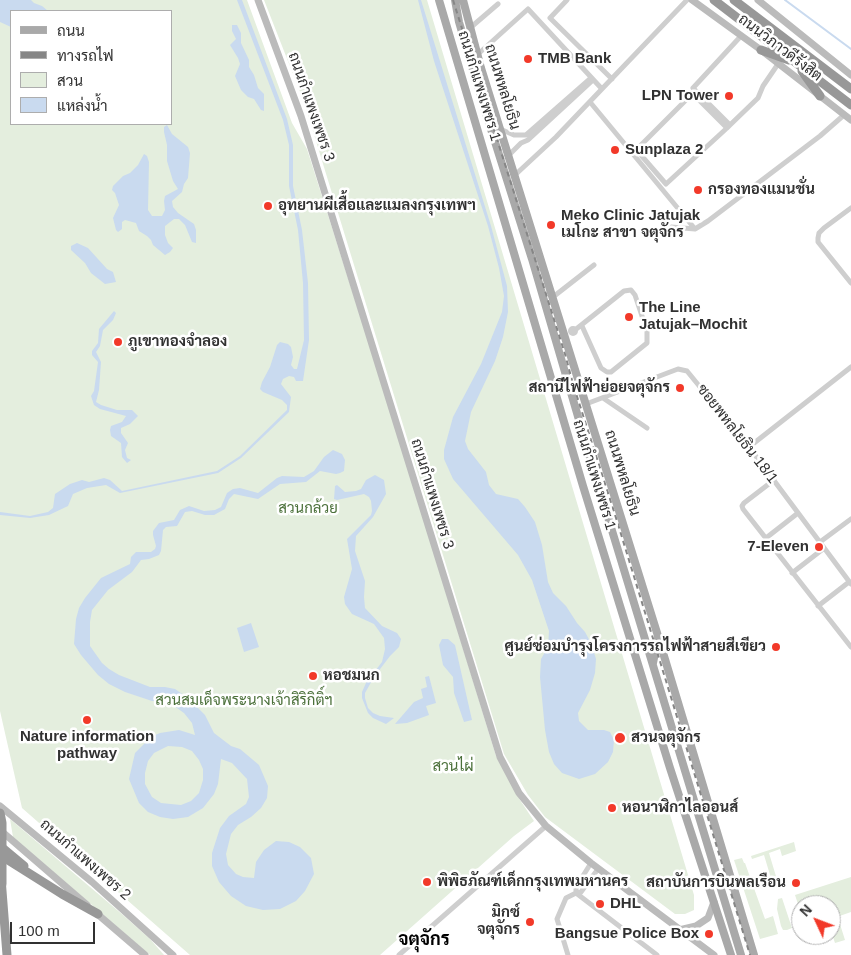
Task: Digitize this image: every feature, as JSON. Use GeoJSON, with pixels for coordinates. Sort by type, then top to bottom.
{"type":"FeatureCollection","features":[{"type":"Feature","properties":{"kind":"highway","name":"ถนนวิภาวดีรังสิต"},"geometry":{"type":"LineString","coordinates":[[714,0],[851,105]]}},
{"type":"Feature","properties":{"kind":"highway"},"geometry":{"type":"LineString","coordinates":[[723,0],[851,99]]}},
{"type":"Feature","properties":{"kind":"highway"},"geometry":{"type":"LineString","coordinates":[[734,0],[850,83]]}},
{"type":"Feature","properties":{"kind":"highway","name":"ถนนวิภาวดีรังสิต"},"geometry":{"type":"LineString","coordinates":[[739,0],[850,83]]}},
{"type":"Feature","properties":{"kind":"highway"},"geometry":{"type":"LineString","coordinates":[[761,50],[797,63],[820,96]]}},
{"type":"Feature","properties":{"kind":"highway"},"geometry":{"type":"LineString","coordinates":[[0,813],[2,823],[2,884],[7,955]]}},
{"type":"Feature","properties":{"kind":"highway"},"geometry":{"type":"LineString","coordinates":[[0,846],[41,881]]}},
{"type":"Feature","properties":{"kind":"highway"},"geometry":{"type":"LineString","coordinates":[[0,855],[98,914]]}},
{"type":"Feature","properties":{"kind":"highway"},"geometry":{"type":"LineString","coordinates":[[0,870],[2,884]]}},
{"type":"Feature","properties":{"kind":"main road","name":"ถนนกำแพงเพชร 1"},"geometry":{"type":"LineString","coordinates":[[439,0],[581,481],[730,955]]}},
{"type":"Feature","properties":{"kind":"main road","name":"ถนนพหลโยธิน"},"geometry":{"type":"LineString","coordinates":[[455,0],[459,22],[483,104],[523,230],[741,955]]}},
{"type":"Feature","properties":{"kind":"main road","name":"ถนนพหลโยธิน"},"geometry":{"type":"LineString","coordinates":[[463,0],[500,129],[553,297],[570,332],[586,404],[754,955]]}},
{"type":"Feature","properties":{"kind":"main road"},"geometry":{"type":"LineString","coordinates":[[523,230],[538,250]]}},
{"type":"Feature","properties":{"kind":"main road"},"geometry":{"type":"LineString","coordinates":[[653,665],[658,636]]}},
{"type":"Feature","properties":{"kind":"street","name":"ถนนกำแพงเพชร 3"},"geometry":{"type":"LineString","coordinates":[[258,0],[301,116],[500,757],[519,793],[546,826],[598,869],[714,955]]}},
{"type":"Feature","properties":{"kind":"street"},"geometry":{"type":"LineString","coordinates":[[567,0],[550,18],[612,79]]}},
{"type":"Feature","properties":{"kind":"street"},"geometry":{"type":"LineString","coordinates":[[515,175],[556,137],[687,0]]}},
{"type":"Feature","properties":{"kind":"street","name":"ถนนวิภาวดีรังสิต"},"geometry":{"type":"LineString","coordinates":[[692,0],[761,50],[851,120]]}},
{"type":"Feature","properties":{"kind":"street","name":"ถนนวิภาวดีรังสิต"},"geometry":{"type":"LineString","coordinates":[[758,0],[850,83]]}},
{"type":"Feature","properties":{"kind":"street"},"geometry":{"type":"LineString","coordinates":[[470,28],[498,4]]}},
{"type":"Feature","properties":{"kind":"street"},"geometry":{"type":"LineString","coordinates":[[478,55],[528,9],[602,89]]}},
{"type":"Feature","properties":{"kind":"street"},"geometry":{"type":"LineString","coordinates":[[728,127],[694,88],[741,36]]}},
{"type":"Feature","properties":{"kind":"street"},"geometry":{"type":"LineString","coordinates":[[728,127],[695,96],[690,96],[640,146],[640,154],[666,184],[728,127],[758,98],[763,86],[778,64]]}},
{"type":"Feature","properties":{"kind":"street"},"geometry":{"type":"LineString","coordinates":[[500,129],[519,136],[526,135],[592,79]]}},
{"type":"Feature","properties":{"kind":"street"},"geometry":{"type":"LineString","coordinates":[[509,155],[521,143],[528,140],[592,79]]}},
{"type":"Feature","properties":{"kind":"street"},"geometry":{"type":"LineString","coordinates":[[590,102],[695,229]]}},
{"type":"Feature","properties":{"kind":"street"},"geometry":{"type":"LineString","coordinates":[[671,227],[695,229],[708,221],[820,136],[844,114]]}},
{"type":"Feature","properties":{"kind":"street"},"geometry":{"type":"LineString","coordinates":[[519,136],[522,139],[521,143]]}},
{"type":"Feature","properties":{"kind":"street"},"geometry":{"type":"LineString","coordinates":[[851,208],[824,228],[819,233],[818,238],[818,242],[851,283]]}},
{"type":"Feature","properties":{"kind":"street"},"geometry":{"type":"LineString","coordinates":[[553,297],[594,265]]}},
{"type":"Feature","properties":{"kind":"street"},"geometry":{"type":"LineString","coordinates":[[570,332],[582,326],[624,291],[630,290],[635,295],[647,331],[647,343],[611,372],[607,372],[602,368],[582,326]]}},
{"type":"Feature","properties":{"kind":"street"},"geometry":{"type":"LineString","coordinates":[[748,447],[851,367]]}},
{"type":"Feature","properties":{"kind":"street","name":"ซอยพหลโยธิน 18/1"},"geometry":{"type":"LineString","coordinates":[[586,404],[670,372],[683,369],[692,376],[774,480],[820,542],[823,549],[850,583]]}},
{"type":"Feature","properties":{"kind":"street"},"geometry":{"type":"LineString","coordinates":[[602,398],[647,428]]}},
{"type":"Feature","properties":{"kind":"street"},"geometry":{"type":"LineString","coordinates":[[774,480],[742,506],[851,647]]}},
{"type":"Feature","properties":{"kind":"street"},"geometry":{"type":"LineString","coordinates":[[766,538],[798,514]]}},
{"type":"Feature","properties":{"kind":"street"},"geometry":{"type":"LineString","coordinates":[[820,542],[851,519]]}},
{"type":"Feature","properties":{"kind":"street"},"geometry":{"type":"LineString","coordinates":[[792,573],[823,549]]}},
{"type":"Feature","properties":{"kind":"street"},"geometry":{"type":"LineString","coordinates":[[818,606],[850,583]]}},
{"type":"Feature","properties":{"kind":"street"},"geometry":{"type":"LineString","coordinates":[[846,640],[851,636]]}},
{"type":"Feature","properties":{"kind":"street","name":"ถนนกำแพงเพชร 2"},"geometry":{"type":"LineString","coordinates":[[0,806],[92,882],[173,955]]}},
{"type":"Feature","properties":{"kind":"street"},"geometry":{"type":"LineString","coordinates":[[399,955],[546,826]]}},
{"type":"Feature","properties":{"kind":"street"},"geometry":{"type":"LineString","coordinates":[[0,830],[145,955]]}},
{"type":"Feature","properties":{"kind":"street"},"geometry":{"type":"LineString","coordinates":[[576,892],[576,887],[592,863]]}},
{"type":"Feature","properties":{"kind":"street"},"geometry":{"type":"LineString","coordinates":[[568,955],[557,919],[566,898],[576,892],[581,892],[598,869]]}},
{"type":"Feature","properties":{"kind":"street"},"geometry":{"type":"LineString","coordinates":[[576,892],[657,955]]}},
{"type":"Feature","properties":{"kind":"street"},"geometry":{"type":"LineString","coordinates":[[679,930],[696,926],[708,918],[714,902]]}},
{"type":"Feature","properties":{"kind":"green space","name":"สวนสมเด็จพระนางเจ้าสิริกิติ์ฯ"},"geometry":{"type":"Polygon","coordinates":[[[0,0],[247,0],[292,123],[307,149],[394,423],[496,756],[534,821],[514,836],[380,955],[190,955],[22,808],[0,711],[0,0]]]}},
{"type":"Feature","properties":{"kind":"green space","name":"สวนจตุจักร"},"geometry":{"type":"Polygon","coordinates":[[[264,0],[427,0],[694,895],[694,910],[685,914],[675,914],[545,817],[528,795],[504,754],[304,102],[264,0]]]}},
{"type":"Feature","properties":{"kind":"green space"},"geometry":{"type":"Polygon","coordinates":[[[10,819],[123,915],[150,939],[164,955],[150,955],[13,837],[10,819]]]}},
{"type":"Feature","properties":{"kind":"green space"},"geometry":{"type":"Polygon","coordinates":[[[794,842],[796,851],[782,856],[780,849],[769,853],[778,883],[773,885],[764,855],[752,859],[751,856],[794,842]]]}},
{"type":"Feature","properties":{"kind":"green space"},"geometry":{"type":"Polygon","coordinates":[[[742,858],[765,919],[773,916],[778,934],[760,939],[734,860],[742,858]]]}},
{"type":"Feature","properties":{"kind":"green space"},"geometry":{"type":"Polygon","coordinates":[[[851,877],[851,912],[841,916],[841,895],[795,895],[851,877]]]}},
{"type":"Feature","properties":{"kind":"green space"},"geometry":{"type":"Polygon","coordinates":[[[782,898],[791,925],[791,928],[787,930],[783,930],[781,926],[777,909],[778,899],[782,898]]]}},
{"type":"Feature","properties":{"kind":"green space"},"geometry":{"type":"Polygon","coordinates":[[[841,927],[845,940],[841,941],[841,927]]]}},
{"type":"Feature","properties":{"kind":"water"},"geometry":{"type":"Polygon","coordinates":[[[0,0],[31,0],[47,10],[10,10],[10,27],[0,22],[0,0]]]}},
{"type":"Feature","properties":{"kind":"water"},"geometry":{"type":"Polygon","coordinates":[[[237,0],[242,0],[287,119],[293,145],[293,186],[302,230],[308,283],[309,340],[303,381],[296,381],[294,377],[289,376],[283,379],[281,384],[291,397],[289,412],[241,458],[218,473],[120,493],[106,485],[87,488],[73,494],[68,506],[49,515],[30,518],[0,515],[0,512],[30,516],[48,512],[53,508],[55,494],[70,484],[82,480],[89,482],[104,478],[110,480],[122,491],[217,471],[240,456],[287,410],[287,405],[282,400],[260,389],[277,345],[280,342],[291,347],[293,357],[291,365],[294,369],[297,369],[304,340],[303,283],[298,230],[289,186],[289,145],[283,120],[237,0]]]}},
{"type":"Feature","properties":{"kind":"water"},"geometry":{"type":"Polygon","coordinates":[[[418,0],[421,0],[491,226],[507,286],[508,312],[503,337],[495,361],[471,412],[465,441],[468,449],[486,472],[489,485],[496,494],[518,499],[535,522],[542,545],[548,582],[553,593],[566,606],[591,643],[596,659],[595,673],[590,690],[578,713],[579,721],[588,730],[610,732],[614,740],[613,752],[608,762],[595,774],[579,779],[562,773],[554,764],[549,752],[540,677],[541,659],[548,647],[549,631],[532,580],[518,555],[453,479],[444,459],[444,450],[453,417],[481,364],[502,312],[504,296],[488,226],[434,61],[418,0]]]}},
{"type":"Feature","properties":{"kind":"water"},"geometry":{"type":"Polygon","coordinates":[[[232,25],[237,25],[241,33],[241,43],[249,60],[249,67],[258,88],[264,94],[264,111],[261,110],[254,99],[248,97],[241,90],[235,76],[240,64],[230,45],[236,39],[232,31],[232,25]]]}},
{"type":"Feature","properties":{"kind":"water"},"geometry":{"type":"Polygon","coordinates":[[[167,125],[172,134],[188,147],[190,153],[188,178],[182,192],[172,201],[173,207],[178,213],[194,224],[196,243],[192,242],[185,225],[179,219],[174,219],[165,226],[165,235],[168,243],[173,248],[165,255],[153,245],[147,236],[139,231],[136,223],[125,220],[122,222],[122,229],[118,232],[116,230],[113,218],[119,205],[112,190],[113,186],[123,176],[130,173],[138,165],[144,154],[149,162],[148,210],[152,216],[162,216],[165,210],[165,196],[178,189],[173,181],[167,161],[164,127],[167,125]]]}},
{"type":"Feature","properties":{"kind":"water"},"geometry":{"type":"Polygon","coordinates":[[[77,243],[88,248],[107,269],[113,272],[116,282],[105,284],[91,273],[85,263],[71,250],[71,246],[77,243]]]}},
{"type":"Feature","properties":{"kind":"water"},"geometry":{"type":"Polygon","coordinates":[[[114,311],[116,313],[113,320],[103,330],[100,346],[96,352],[101,362],[96,402],[117,410],[132,410],[138,416],[130,424],[121,428],[121,433],[128,443],[125,450],[127,458],[131,460],[127,463],[122,457],[121,443],[111,436],[110,430],[111,426],[122,422],[126,416],[100,409],[94,405],[91,396],[94,391],[98,362],[92,355],[92,351],[98,343],[99,329],[114,311]]]}},
{"type":"Feature","properties":{"kind":"water"},"geometry":{"type":"Polygon","coordinates":[[[333,450],[342,454],[345,460],[344,471],[336,474],[320,471],[306,482],[280,484],[258,499],[234,494],[229,499],[225,509],[214,515],[205,515],[192,511],[185,512],[177,526],[166,527],[163,530],[159,555],[141,560],[132,572],[108,590],[92,610],[90,622],[90,646],[102,663],[109,669],[150,687],[175,689],[188,698],[205,715],[214,733],[231,746],[240,749],[259,765],[268,786],[267,798],[261,808],[238,825],[231,834],[226,854],[228,865],[236,874],[254,878],[256,862],[264,850],[276,841],[289,842],[300,847],[311,858],[314,874],[305,891],[296,901],[280,909],[263,910],[246,906],[231,896],[219,882],[212,866],[212,853],[220,828],[229,816],[246,804],[249,797],[247,779],[232,763],[221,759],[218,784],[214,794],[203,808],[188,817],[173,819],[160,817],[148,812],[139,803],[129,779],[135,753],[151,737],[160,733],[179,730],[195,735],[192,723],[184,713],[167,701],[152,701],[125,692],[109,684],[98,675],[74,644],[76,619],[79,608],[85,598],[101,578],[130,564],[131,557],[136,552],[151,552],[155,549],[153,531],[159,523],[174,520],[180,510],[189,506],[204,511],[215,510],[221,507],[227,493],[233,489],[240,488],[258,493],[282,476],[304,477],[314,471],[324,457],[333,450]],[[168,746],[154,753],[148,761],[145,784],[152,797],[161,803],[181,805],[191,801],[199,793],[203,780],[203,769],[192,751],[182,747],[168,746]]]}},
{"type":"Feature","properties":{"kind":"water"},"geometry":{"type":"Polygon","coordinates":[[[375,475],[384,480],[386,494],[373,517],[356,536],[355,551],[365,581],[365,608],[382,626],[397,633],[401,639],[399,647],[374,677],[365,693],[368,708],[373,713],[394,718],[386,724],[373,718],[368,713],[362,698],[362,692],[366,683],[382,662],[385,649],[384,638],[374,624],[352,614],[345,604],[344,597],[352,569],[347,539],[371,515],[371,501],[364,494],[334,499],[335,486],[337,485],[345,492],[356,491],[361,489],[366,480],[375,475]]]}},
{"type":"Feature","properties":{"kind":"water"},"geometry":{"type":"Polygon","coordinates":[[[251,623],[259,647],[244,652],[237,628],[251,623]]]}},
{"type":"Feature","properties":{"kind":"water"},"geometry":{"type":"Polygon","coordinates":[[[442,639],[448,639],[455,645],[472,720],[464,722],[454,693],[453,677],[443,665],[439,645],[442,639]]]}},
{"type":"Feature","properties":{"kind":"water"},"geometry":{"type":"Polygon","coordinates":[[[429,676],[436,703],[426,706],[429,715],[407,723],[395,724],[414,702],[423,698],[421,689],[427,687],[425,677],[429,676]]]}},
{"type":"Feature","properties":{"kind":"waterway"},"geometry":{"type":"LineString","coordinates":[[785,0],[851,49]]}},
{"type":"Feature","properties":{"kind":"railway"},"geometry":{"type":"LineString","coordinates":[[453,0],[617,521],[750,955]]}},
{"type":"Feature","properties":{"kind":"place","name":"TMB Bank"},"geometry":{"type":"Point","coordinates":[528,59]}},
{"type":"Feature","properties":{"kind":"place","name":"LPN Tower"},"geometry":{"type":"Point","coordinates":[729,96]}},
{"type":"Feature","properties":{"kind":"place","name":"Sunplaza 2"},"geometry":{"type":"Point","coordinates":[615,150]}},
{"type":"Feature","properties":{"kind":"place","name":"กรองทองแมนชั่น"},"geometry":{"type":"Point","coordinates":[698,190]}},
{"type":"Feature","properties":{"kind":"place","name":"อุทยานผีเสื้อและแมลงกรุงเทพฯ"},"geometry":{"type":"Point","coordinates":[268,206]}},
{"type":"Feature","properties":{"kind":"place","name":"Meko Clinic Jatujak เมโกะ สาขา จตุจักร"},"geometry":{"type":"Point","coordinates":[551,225]}},
{"type":"Feature","properties":{"kind":"place","name":"The Line Jatujak–Mochit"},"geometry":{"type":"Point","coordinates":[629,317]}},
{"type":"Feature","properties":{"kind":"place","name":"ภูเขาทองจำลอง"},"geometry":{"type":"Point","coordinates":[118,342]}},
{"type":"Feature","properties":{"kind":"place","name":"สถานีไฟฟ้าย่อยจตุจักร"},"geometry":{"type":"Point","coordinates":[680,388]}},
{"type":"Feature","properties":{"kind":"place","name":"7-Eleven"},"geometry":{"type":"Point","coordinates":[819,547]}},
{"type":"Feature","properties":{"kind":"place","name":"ศูนย์ซ่อมบำรุงโครงการรถไฟฟ้าสายสีเขียว"},"geometry":{"type":"Point","coordinates":[776,647]}},
{"type":"Feature","properties":{"kind":"place","name":"หอชมนก"},"geometry":{"type":"Point","coordinates":[313,676]}},
{"type":"Feature","properties":{"kind":"place","name":"Nature information pathway"},"geometry":{"type":"Point","coordinates":[87,720]}},
{"type":"Feature","properties":{"kind":"place","name":"สวนจตุจักร"},"geometry":{"type":"Point","coordinates":[620,738]}},
{"type":"Feature","properties":{"kind":"place","name":"หอนาฬิกาไลออนส์"},"geometry":{"type":"Point","coordinates":[612,808]}},
{"type":"Feature","properties":{"kind":"place","name":"พิพิธภัณฑ์เด็กกรุงเทพมหานคร"},"geometry":{"type":"Point","coordinates":[427,882]}},
{"type":"Feature","properties":{"kind":"place","name":"สถาบันการบินพลเรือน"},"geometry":{"type":"Point","coordinates":[796,883]}},
{"type":"Feature","properties":{"kind":"place","name":"DHL"},"geometry":{"type":"Point","coordinates":[600,904]}},
{"type":"Feature","properties":{"kind":"place","name":"มิกซ์ จตุจักร"},"geometry":{"type":"Point","coordinates":[530,922]}},
{"type":"Feature","properties":{"kind":"place","name":"Bangsue Police Box"},"geometry":{"type":"Point","coordinates":[709,934]}},
{"type":"Feature","properties":{"kind":"district","name":"จตุจักร"},"geometry":{"type":"Point","coordinates":[424,940]}},
{"type":"Feature","properties":{"kind":"park label","name":"สวนกล้วย"},"geometry":{"type":"Point","coordinates":[308,509]}},
{"type":"Feature","properties":{"kind":"park label","name":"สวนไผ่"},"geometry":{"type":"Point","coordinates":[453,767]}}]}
